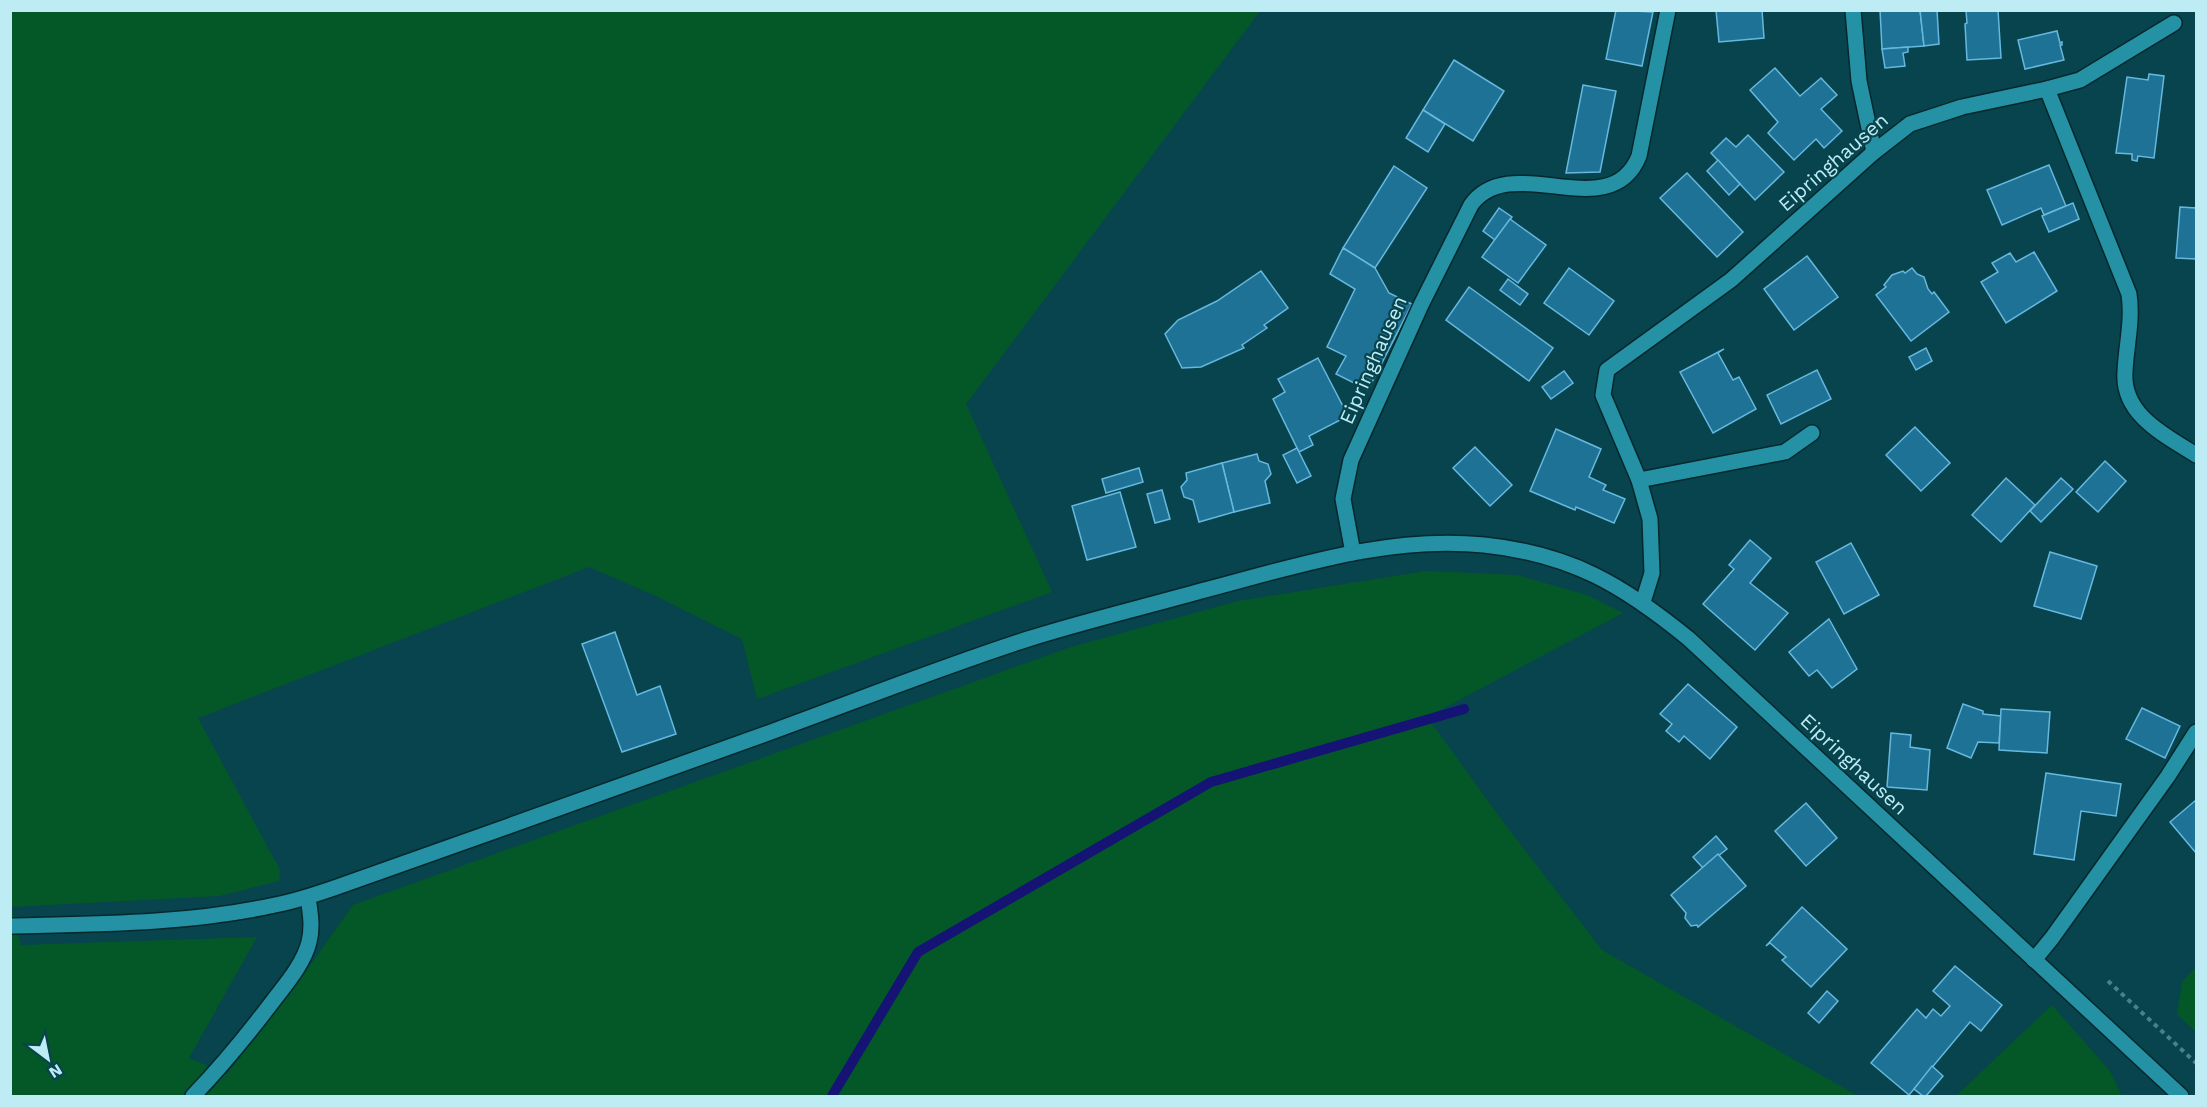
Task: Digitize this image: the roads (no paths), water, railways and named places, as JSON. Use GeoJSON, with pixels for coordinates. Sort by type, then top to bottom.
{"type":"FeatureCollection","features":[{"type":"Feature","properties":{"kind":"street","name":"Eipringhausen"},"geometry":{"type":"LineString","coordinates":[[1353,554],[1343,499],[1351,459],[1421,305],[1471,205],[1488,189],[1503,185],[1599,188],[1617,184],[1624,178],[1639,156],[1668,10]]}},
{"type":"Feature","properties":{"kind":"street"},"geometry":{"type":"LineString","coordinates":[[1853,10],[1859,81],[1874,152]]}},
{"type":"Feature","properties":{"kind":"street","name":"Eipringhausen"},"geometry":{"type":"LineString","coordinates":[[1642,602],[1652,573],[1653,543],[1646,500],[1603,395],[1607,370],[1731,280],[1874,152],[1910,124],[1962,108],[2080,80],[2174,23]]}},
{"type":"Feature","properties":{"kind":"street"},"geometry":{"type":"LineString","coordinates":[[2047,88],[2129,294],[2131,320],[2125,384],[2132,403],[2149,424],[2196,455]]}},
{"type":"Feature","properties":{"kind":"street"},"geometry":{"type":"LineString","coordinates":[[1639,480],[1785,452],[1812,434]]}},
{"type":"Feature","properties":{"kind":"street","name":"Eipringhausen"},"geometry":{"type":"LineString","coordinates":[[10,926],[211,916],[277,905],[308,897],[1028,639],[1283,570],[1353,554],[1419,544],[1460,544],[1506,548],[1550,557],[1585,570],[1642,602],[1689,639],[2181,1096]]}},
{"type":"Feature","properties":{"kind":"street"},"geometry":{"type":"LineString","coordinates":[[2034,960],[2168,776],[2196,732]]}},
{"type":"Feature","properties":{"kind":"street"},"geometry":{"type":"LineString","coordinates":[[193,1096],[253,1028],[300,962],[309,945],[312,924],[308,897]]}},
{"type":"Feature","properties":{"kind":"waterway"},"geometry":{"type":"LineString","coordinates":[[832,1096],[918,952],[1211,782],[1464,709]]}}]}
